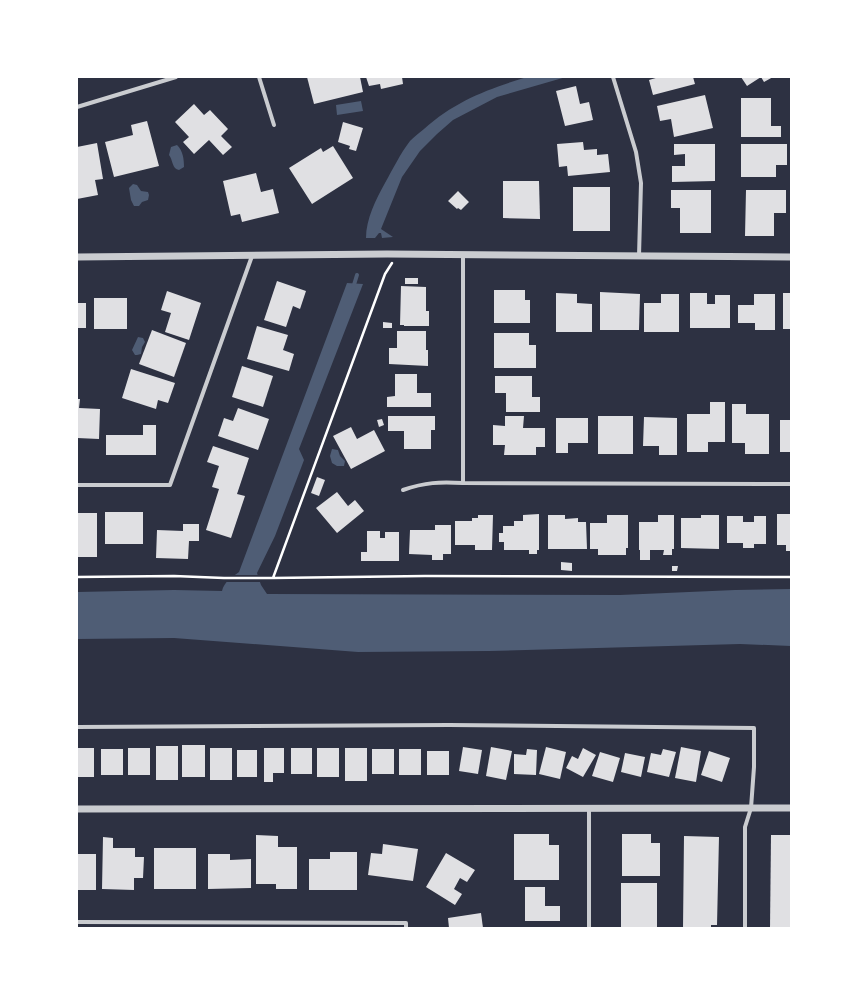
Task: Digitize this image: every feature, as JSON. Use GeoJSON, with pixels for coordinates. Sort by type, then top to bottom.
{"type":"FeatureCollection","features":[{"type":"Feature","properties":{"kind":"street"},"geometry":{"type":"LineString","coordinates":[[77,107],[176,77]]}},
{"type":"Feature","properties":{"kind":"street"},"geometry":{"type":"LineString","coordinates":[[258,77],[274,126]]}},
{"type":"Feature","properties":{"kind":"street"},"geometry":{"type":"LineString","coordinates":[[613,77],[636,152],[641,184],[639,256]]}},
{"type":"Feature","properties":{"kind":"street"},"geometry":{"type":"LineString","coordinates":[[77,257],[398,254],[791,257]]}},
{"type":"Feature","properties":{"kind":"street"},"geometry":{"type":"LineString","coordinates":[[463,255],[463,483]]}},
{"type":"Feature","properties":{"kind":"street"},"geometry":{"type":"LineString","coordinates":[[77,485],[170,485],[252,256]]}},
{"type":"Feature","properties":{"kind":"street"},"geometry":{"type":"LineString","coordinates":[[403,490],[421,484],[439,482],[791,484]]}},
{"type":"Feature","properties":{"kind":"street"},"geometry":{"type":"LineString","coordinates":[[77,727],[449,725],[754,728],[754,767],[751,808],[745,827],[745,928]]}},
{"type":"Feature","properties":{"kind":"street"},"geometry":{"type":"LineString","coordinates":[[589,808],[589,928]]}},
{"type":"Feature","properties":{"kind":"street"},"geometry":{"type":"LineString","coordinates":[[77,809],[791,808]]}},
{"type":"Feature","properties":{"kind":"street"},"geometry":{"type":"LineString","coordinates":[[77,922],[406,923],[406,928]]}},
{"type":"Feature","properties":{"kind":"path"},"geometry":{"type":"LineString","coordinates":[[272,578],[385,274],[398,254]]}},
{"type":"Feature","properties":{"kind":"path"},"geometry":{"type":"LineString","coordinates":[[77,577],[791,577]]}},
{"type":"Feature","properties":{"kind":"water"},"geometry":{"type":"Polygon","coordinates":[[[527,77],[566,77],[497,97],[453,120],[420,151],[402,177],[381,229],[393,237],[382,238],[381,233],[379,233],[375,238],[366,238],[366,231],[375,202],[410,141],[436,119],[460,103],[485,91],[527,77]]]}},
{"type":"Feature","properties":{"kind":"water"},"geometry":{"type":"Polygon","coordinates":[[[361,101],[363,111],[337,115],[336,105],[361,101]]]}},
{"type":"Feature","properties":{"kind":"water"},"geometry":{"type":"Polygon","coordinates":[[[177,145],[182,152],[184,161],[184,167],[179,170],[175,168],[169,155],[171,147],[177,145]]]}},
{"type":"Feature","properties":{"kind":"water"},"geometry":{"type":"Polygon","coordinates":[[[133,184],[137,185],[141,191],[148,192],[149,195],[148,200],[142,202],[139,206],[134,206],[131,200],[129,188],[133,184]]]}},
{"type":"Feature","properties":{"kind":"water"},"geometry":{"type":"Polygon","coordinates":[[[347,283],[363,284],[299,449],[304,460],[275,536],[257,573],[261,585],[267,594],[620,595],[791,589],[791,646],[740,644],[489,651],[358,652],[174,638],[77,639],[77,592],[174,590],[222,591],[226,582],[239,572],[347,283]]]}},
{"type":"Feature","properties":{"kind":"water"},"geometry":{"type":"Polygon","coordinates":[[[138,337],[143,338],[145,342],[142,347],[141,354],[135,355],[132,350],[138,337]]]}},
{"type":"Feature","properties":{"kind":"water"},"geometry":{"type":"Polygon","coordinates":[[[332,449],[338,450],[340,456],[345,461],[344,466],[337,466],[332,463],[330,456],[332,449]]]}},
{"type":"Feature","properties":{"kind":"pier"},"geometry":{"type":"Polygon","coordinates":[[[232,575],[259,575],[262,582],[225,582],[226,579],[232,575]]]}},
{"type":"Feature","properties":{"kind":"building"},"geometry":{"type":"Polygon","coordinates":[[[307,77],[360,77],[363,92],[314,104],[307,77]]]}},
{"type":"Feature","properties":{"kind":"building"},"geometry":{"type":"Polygon","coordinates":[[[366,77],[402,77],[403,84],[381,89],[380,84],[369,86],[366,77]]]}},
{"type":"Feature","properties":{"kind":"building"},"geometry":{"type":"Polygon","coordinates":[[[659,77],[693,77],[695,84],[653,95],[649,80],[659,77]]]}},
{"type":"Feature","properties":{"kind":"building"},"geometry":{"type":"Polygon","coordinates":[[[741,77],[761,77],[747,86],[741,77]]]}},
{"type":"Feature","properties":{"kind":"building"},"geometry":{"type":"Polygon","coordinates":[[[761,77],[773,77],[764,82],[761,77]]]}},
{"type":"Feature","properties":{"kind":"building"},"geometry":{"type":"Polygon","coordinates":[[[576,86],[580,104],[589,102],[593,120],[565,126],[556,91],[576,86]]]}},
{"type":"Feature","properties":{"kind":"building"},"geometry":{"type":"Polygon","coordinates":[[[705,95],[713,128],[674,137],[671,119],[660,121],[657,106],[705,95]]]}},
{"type":"Feature","properties":{"kind":"building"},"geometry":{"type":"Polygon","coordinates":[[[741,98],[771,98],[771,126],[781,126],[781,137],[741,137],[741,98]]]}},
{"type":"Feature","properties":{"kind":"building"},"geometry":{"type":"Polygon","coordinates":[[[194,104],[204,115],[210,110],[228,129],[221,136],[232,147],[223,155],[209,140],[194,154],[183,142],[189,137],[175,122],[194,104]]]}},
{"type":"Feature","properties":{"kind":"building"},"geometry":{"type":"Polygon","coordinates":[[[147,121],[159,166],[114,177],[105,142],[133,135],[131,125],[147,121]]]}},
{"type":"Feature","properties":{"kind":"building"},"geometry":{"type":"Polygon","coordinates":[[[343,122],[363,128],[356,151],[349,149],[350,146],[338,142],[343,122]]]}},
{"type":"Feature","properties":{"kind":"building"},"geometry":{"type":"Polygon","coordinates":[[[583,142],[584,150],[597,149],[597,155],[608,154],[610,172],[568,176],[567,166],[559,167],[557,144],[583,142]]]}},
{"type":"Feature","properties":{"kind":"building"},"geometry":{"type":"Polygon","coordinates":[[[97,143],[103,179],[95,180],[98,195],[77,199],[77,147],[97,143]]]}},
{"type":"Feature","properties":{"kind":"building"},"geometry":{"type":"Polygon","coordinates":[[[674,144],[715,144],[715,181],[672,182],[672,166],[685,166],[685,154],[674,155],[674,144]]]}},
{"type":"Feature","properties":{"kind":"building"},"geometry":{"type":"Polygon","coordinates":[[[741,144],[787,144],[787,165],[776,165],[776,177],[741,177],[741,144]]]}},
{"type":"Feature","properties":{"kind":"building"},"geometry":{"type":"Polygon","coordinates":[[[333,146],[353,178],[312,204],[289,168],[321,148],[323,152],[333,146]]]}},
{"type":"Feature","properties":{"kind":"building"},"geometry":{"type":"Polygon","coordinates":[[[256,173],[261,192],[273,189],[279,213],[242,222],[240,214],[231,216],[223,181],[256,173]]]}},
{"type":"Feature","properties":{"kind":"building"},"geometry":{"type":"Polygon","coordinates":[[[503,181],[539,181],[540,219],[503,218],[503,181]]]}},
{"type":"Feature","properties":{"kind":"building"},"geometry":{"type":"Polygon","coordinates":[[[573,187],[610,187],[610,231],[573,231],[573,187]]]}},
{"type":"Feature","properties":{"kind":"building"},"geometry":{"type":"Polygon","coordinates":[[[671,190],[711,190],[711,233],[680,233],[680,208],[671,208],[671,190]]]}},
{"type":"Feature","properties":{"kind":"building"},"geometry":{"type":"Polygon","coordinates":[[[746,190],[786,190],[786,213],[774,213],[774,236],[745,236],[746,190]]]}},
{"type":"Feature","properties":{"kind":"building"},"geometry":{"type":"Polygon","coordinates":[[[458,191],[469,202],[461,210],[458,208],[457,209],[448,201],[458,191]]]}},
{"type":"Feature","properties":{"kind":"building"},"geometry":{"type":"Polygon","coordinates":[[[405,278],[418,278],[418,284],[405,284],[405,278]]]}},
{"type":"Feature","properties":{"kind":"building"},"geometry":{"type":"Polygon","coordinates":[[[277,281],[306,291],[300,309],[293,306],[286,327],[264,320],[277,281]]]}},
{"type":"Feature","properties":{"kind":"building"},"geometry":{"type":"Polygon","coordinates":[[[401,286],[426,287],[426,311],[429,311],[429,326],[400,325],[401,286]]]}},
{"type":"Feature","properties":{"kind":"building"},"geometry":{"type":"Polygon","coordinates":[[[494,290],[525,290],[525,300],[530,300],[530,323],[494,323],[494,290]]]}},
{"type":"Feature","properties":{"kind":"building"},"geometry":{"type":"Polygon","coordinates":[[[167,291],[201,303],[189,340],[165,332],[171,313],[161,310],[167,291]]]}},
{"type":"Feature","properties":{"kind":"building"},"geometry":{"type":"Polygon","coordinates":[[[600,292],[640,294],[639,330],[600,330],[600,292]]]}},
{"type":"Feature","properties":{"kind":"building"},"geometry":{"type":"Polygon","coordinates":[[[556,293],[577,294],[577,303],[592,304],[592,332],[556,332],[556,293]]]}},
{"type":"Feature","properties":{"kind":"building"},"geometry":{"type":"Polygon","coordinates":[[[690,293],[707,293],[707,304],[715,304],[715,295],[730,295],[730,328],[690,328],[690,293]]]}},
{"type":"Feature","properties":{"kind":"building"},"geometry":{"type":"Polygon","coordinates":[[[783,293],[791,293],[791,329],[783,329],[783,293]]]}},
{"type":"Feature","properties":{"kind":"building"},"geometry":{"type":"Polygon","coordinates":[[[661,294],[679,294],[679,332],[644,332],[644,303],[661,303],[661,294]]]}},
{"type":"Feature","properties":{"kind":"building"},"geometry":{"type":"Polygon","coordinates":[[[754,294],[775,294],[775,330],[755,330],[755,323],[738,323],[738,305],[754,305],[754,294]]]}},
{"type":"Feature","properties":{"kind":"building"},"geometry":{"type":"Polygon","coordinates":[[[94,298],[127,298],[127,329],[94,329],[94,298]]]}},
{"type":"Feature","properties":{"kind":"building"},"geometry":{"type":"Polygon","coordinates":[[[77,303],[86,303],[86,328],[77,328],[77,303]]]}},
{"type":"Feature","properties":{"kind":"building"},"geometry":{"type":"Polygon","coordinates":[[[383,322],[392,323],[392,328],[383,328],[383,322]]]}},
{"type":"Feature","properties":{"kind":"building"},"geometry":{"type":"Polygon","coordinates":[[[257,326],[288,335],[283,350],[294,354],[289,371],[247,359],[257,326]]]}},
{"type":"Feature","properties":{"kind":"building"},"geometry":{"type":"Polygon","coordinates":[[[152,330],[186,343],[174,377],[139,364],[152,330]]]}},
{"type":"Feature","properties":{"kind":"building"},"geometry":{"type":"Polygon","coordinates":[[[397,331],[426,331],[428,366],[389,364],[389,348],[397,348],[397,331]]]}},
{"type":"Feature","properties":{"kind":"building"},"geometry":{"type":"Polygon","coordinates":[[[494,333],[529,333],[529,345],[536,345],[536,368],[494,368],[494,333]]]}},
{"type":"Feature","properties":{"kind":"building"},"geometry":{"type":"Polygon","coordinates":[[[242,366],[273,376],[263,407],[232,397],[242,366]]]}},
{"type":"Feature","properties":{"kind":"building"},"geometry":{"type":"Polygon","coordinates":[[[131,369],[175,383],[168,403],[158,400],[156,409],[122,398],[131,369]]]}},
{"type":"Feature","properties":{"kind":"building"},"geometry":{"type":"Polygon","coordinates":[[[395,374],[417,374],[417,393],[431,393],[431,407],[387,407],[387,397],[395,396],[395,374]]]}},
{"type":"Feature","properties":{"kind":"building"},"geometry":{"type":"Polygon","coordinates":[[[495,376],[532,376],[532,397],[540,397],[540,412],[506,412],[506,393],[495,393],[495,376]]]}},
{"type":"Feature","properties":{"kind":"building"},"geometry":{"type":"Polygon","coordinates":[[[77,399],[80,399],[79,408],[100,409],[99,439],[77,438],[77,399]]]}},
{"type":"Feature","properties":{"kind":"building"},"geometry":{"type":"Polygon","coordinates":[[[710,402],[725,402],[725,442],[708,442],[708,452],[687,452],[687,414],[710,414],[710,402]]]}},
{"type":"Feature","properties":{"kind":"building"},"geometry":{"type":"Polygon","coordinates":[[[732,404],[746,404],[746,414],[769,414],[769,454],[745,454],[745,443],[732,443],[732,404]]]}},
{"type":"Feature","properties":{"kind":"building"},"geometry":{"type":"Polygon","coordinates":[[[238,408],[269,419],[258,450],[218,436],[224,418],[233,421],[238,408]]]}},
{"type":"Feature","properties":{"kind":"building"},"geometry":{"type":"Polygon","coordinates":[[[388,416],[435,416],[435,430],[431,430],[431,449],[404,449],[404,431],[388,431],[388,416]]]}},
{"type":"Feature","properties":{"kind":"building"},"geometry":{"type":"Polygon","coordinates":[[[505,416],[524,416],[523,428],[545,428],[545,447],[536,447],[536,455],[504,455],[505,445],[493,445],[493,425],[505,426],[505,416]]]}},
{"type":"Feature","properties":{"kind":"building"},"geometry":{"type":"Polygon","coordinates":[[[598,416],[633,416],[633,454],[598,454],[598,416]]]}},
{"type":"Feature","properties":{"kind":"building"},"geometry":{"type":"Polygon","coordinates":[[[644,417],[677,418],[677,455],[659,455],[659,446],[643,446],[644,417]]]}},
{"type":"Feature","properties":{"kind":"building"},"geometry":{"type":"Polygon","coordinates":[[[556,418],[588,418],[588,443],[568,443],[568,453],[556,453],[556,418]]]}},
{"type":"Feature","properties":{"kind":"building"},"geometry":{"type":"Polygon","coordinates":[[[382,419],[384,425],[379,427],[377,420],[382,419]]]}},
{"type":"Feature","properties":{"kind":"building"},"geometry":{"type":"Polygon","coordinates":[[[780,420],[791,420],[791,452],[780,452],[780,420]]]}},
{"type":"Feature","properties":{"kind":"building"},"geometry":{"type":"Polygon","coordinates":[[[143,425],[156,425],[156,455],[106,455],[106,435],[143,435],[143,425]]]}},
{"type":"Feature","properties":{"kind":"building"},"geometry":{"type":"Polygon","coordinates":[[[351,427],[357,439],[374,430],[385,451],[351,469],[333,436],[351,427]]]}},
{"type":"Feature","properties":{"kind":"building"},"geometry":{"type":"Polygon","coordinates":[[[213,446],[249,458],[237,494],[245,496],[231,538],[206,530],[219,489],[212,487],[219,466],[207,462],[213,446]]]}},
{"type":"Feature","properties":{"kind":"building"},"geometry":{"type":"Polygon","coordinates":[[[317,477],[325,480],[319,496],[311,493],[317,477]]]}},
{"type":"Feature","properties":{"kind":"building"},"geometry":{"type":"Polygon","coordinates":[[[337,492],[348,506],[355,500],[364,511],[337,533],[316,508],[337,492]]]}},
{"type":"Feature","properties":{"kind":"building"},"geometry":{"type":"Polygon","coordinates":[[[105,512],[143,512],[143,544],[105,544],[105,512]]]}},
{"type":"Feature","properties":{"kind":"building"},"geometry":{"type":"Polygon","coordinates":[[[77,513],[97,513],[97,557],[77,557],[77,513]]]}},
{"type":"Feature","properties":{"kind":"building"},"geometry":{"type":"Polygon","coordinates":[[[539,514],[539,550],[537,550],[537,554],[529,554],[529,550],[504,550],[504,542],[499,542],[499,533],[503,533],[503,526],[514,526],[514,521],[523,521],[523,515],[539,514]]]}},
{"type":"Feature","properties":{"kind":"building"},"geometry":{"type":"Polygon","coordinates":[[[777,514],[791,514],[791,551],[786,551],[786,545],[777,545],[777,514]]]}},
{"type":"Feature","properties":{"kind":"building"},"geometry":{"type":"Polygon","coordinates":[[[478,515],[493,515],[492,550],[475,550],[475,545],[455,545],[455,521],[472,521],[472,518],[478,518],[478,515]]]}},
{"type":"Feature","properties":{"kind":"building"},"geometry":{"type":"Polygon","coordinates":[[[548,515],[565,515],[565,519],[578,518],[578,522],[586,522],[587,549],[548,549],[548,515]]]}},
{"type":"Feature","properties":{"kind":"building"},"geometry":{"type":"Polygon","coordinates":[[[607,515],[628,515],[628,548],[626,548],[626,555],[598,555],[598,549],[590,549],[590,523],[607,523],[607,515]]]}},
{"type":"Feature","properties":{"kind":"building"},"geometry":{"type":"Polygon","coordinates":[[[658,515],[674,515],[674,549],[672,549],[672,555],[663,555],[664,550],[650,550],[650,560],[640,560],[639,522],[658,522],[658,515]]]}},
{"type":"Feature","properties":{"kind":"building"},"geometry":{"type":"Polygon","coordinates":[[[701,515],[719,515],[719,549],[681,548],[681,518],[701,518],[701,515]]]}},
{"type":"Feature","properties":{"kind":"building"},"geometry":{"type":"Polygon","coordinates":[[[727,516],[743,516],[743,522],[754,522],[754,516],[766,516],[766,544],[754,544],[754,548],[743,548],[743,543],[727,543],[727,516]]]}},
{"type":"Feature","properties":{"kind":"building"},"geometry":{"type":"Polygon","coordinates":[[[183,524],[199,524],[199,541],[189,541],[188,559],[156,558],[157,530],[183,531],[183,524]]]}},
{"type":"Feature","properties":{"kind":"building"},"geometry":{"type":"Polygon","coordinates":[[[435,525],[451,525],[451,554],[443,554],[443,560],[432,560],[432,555],[409,554],[410,530],[435,530],[435,525]]]}},
{"type":"Feature","properties":{"kind":"building"},"geometry":{"type":"Polygon","coordinates":[[[367,531],[380,531],[380,538],[385,538],[385,532],[399,532],[399,561],[361,561],[361,552],[367,552],[367,531]]]}},
{"type":"Feature","properties":{"kind":"building"},"geometry":{"type":"Polygon","coordinates":[[[561,562],[572,563],[572,571],[561,570],[561,562]]]}},
{"type":"Feature","properties":{"kind":"building"},"geometry":{"type":"Polygon","coordinates":[[[672,566],[678,566],[677,571],[672,571],[672,566]]]}},
{"type":"Feature","properties":{"kind":"building"},"geometry":{"type":"Polygon","coordinates":[[[182,745],[205,745],[205,777],[182,777],[182,745]]]}},
{"type":"Feature","properties":{"kind":"building"},"geometry":{"type":"Polygon","coordinates":[[[156,746],[178,746],[178,780],[156,780],[156,746]]]}},
{"type":"Feature","properties":{"kind":"building"},"geometry":{"type":"Polygon","coordinates":[[[463,747],[482,750],[478,774],[459,771],[463,747]]]}},
{"type":"Feature","properties":{"kind":"building"},"geometry":{"type":"Polygon","coordinates":[[[491,747],[512,751],[506,780],[486,776],[491,747]]]}},
{"type":"Feature","properties":{"kind":"building"},"geometry":{"type":"Polygon","coordinates":[[[546,747],[566,752],[560,779],[539,774],[546,747]]]}},
{"type":"Feature","properties":{"kind":"building"},"geometry":{"type":"Polygon","coordinates":[[[681,747],[701,751],[696,782],[675,778],[681,747]]]}},
{"type":"Feature","properties":{"kind":"building"},"geometry":{"type":"Polygon","coordinates":[[[77,748],[94,748],[94,777],[77,777],[77,748]]]}},
{"type":"Feature","properties":{"kind":"building"},"geometry":{"type":"Polygon","coordinates":[[[128,748],[150,748],[150,775],[128,775],[128,748]]]}},
{"type":"Feature","properties":{"kind":"building"},"geometry":{"type":"Polygon","coordinates":[[[210,748],[232,748],[232,780],[210,780],[210,748]]]}},
{"type":"Feature","properties":{"kind":"building"},"geometry":{"type":"Polygon","coordinates":[[[264,748],[284,748],[284,773],[273,773],[273,782],[264,782],[264,748]]]}},
{"type":"Feature","properties":{"kind":"building"},"geometry":{"type":"Polygon","coordinates":[[[291,748],[312,748],[312,774],[291,774],[291,748]]]}},
{"type":"Feature","properties":{"kind":"building"},"geometry":{"type":"Polygon","coordinates":[[[317,748],[339,748],[339,777],[317,777],[317,748]]]}},
{"type":"Feature","properties":{"kind":"building"},"geometry":{"type":"Polygon","coordinates":[[[345,748],[367,748],[367,781],[345,781],[345,748]]]}},
{"type":"Feature","properties":{"kind":"building"},"geometry":{"type":"Polygon","coordinates":[[[583,748],[596,755],[583,777],[566,768],[572,756],[578,759],[583,748]]]}},
{"type":"Feature","properties":{"kind":"building"},"geometry":{"type":"Polygon","coordinates":[[[101,749],[123,749],[123,775],[101,775],[101,749]]]}},
{"type":"Feature","properties":{"kind":"building"},"geometry":{"type":"Polygon","coordinates":[[[372,749],[394,749],[394,774],[372,774],[372,749]]]}},
{"type":"Feature","properties":{"kind":"building"},"geometry":{"type":"Polygon","coordinates":[[[399,749],[421,749],[421,775],[399,775],[399,749]]]}},
{"type":"Feature","properties":{"kind":"building"},"geometry":{"type":"Polygon","coordinates":[[[527,749],[537,750],[536,775],[514,774],[514,754],[526,755],[527,749]]]}},
{"type":"Feature","properties":{"kind":"building"},"geometry":{"type":"Polygon","coordinates":[[[663,749],[676,752],[669,777],[647,772],[651,753],[661,755],[663,749]]]}},
{"type":"Feature","properties":{"kind":"building"},"geometry":{"type":"Polygon","coordinates":[[[237,750],[257,750],[257,777],[237,777],[237,750]]]}},
{"type":"Feature","properties":{"kind":"building"},"geometry":{"type":"Polygon","coordinates":[[[427,751],[449,751],[449,775],[427,775],[427,751]]]}},
{"type":"Feature","properties":{"kind":"building"},"geometry":{"type":"Polygon","coordinates":[[[709,751],[730,758],[722,782],[701,775],[709,751]]]}},
{"type":"Feature","properties":{"kind":"building"},"geometry":{"type":"Polygon","coordinates":[[[600,752],[620,758],[613,782],[592,776],[600,752]]]}},
{"type":"Feature","properties":{"kind":"building"},"geometry":{"type":"Polygon","coordinates":[[[625,753],[645,757],[641,777],[621,772],[625,753]]]}},
{"type":"Feature","properties":{"kind":"building"},"geometry":{"type":"Polygon","coordinates":[[[514,834],[549,834],[549,845],[559,845],[559,880],[514,880],[514,834]]]}},
{"type":"Feature","properties":{"kind":"building"},"geometry":{"type":"Polygon","coordinates":[[[622,834],[651,834],[651,843],[660,843],[660,876],[622,876],[622,834]]]}},
{"type":"Feature","properties":{"kind":"building"},"geometry":{"type":"Polygon","coordinates":[[[256,835],[278,836],[278,847],[297,847],[297,889],[276,889],[276,884],[256,884],[256,835]]]}},
{"type":"Feature","properties":{"kind":"building"},"geometry":{"type":"Polygon","coordinates":[[[771,835],[791,835],[791,928],[770,928],[771,835]]]}},
{"type":"Feature","properties":{"kind":"building"},"geometry":{"type":"Polygon","coordinates":[[[684,836],[719,837],[717,925],[711,925],[711,928],[683,928],[684,836]]]}},
{"type":"Feature","properties":{"kind":"building"},"geometry":{"type":"Polygon","coordinates":[[[103,837],[113,838],[113,848],[135,848],[135,857],[144,857],[143,878],[134,878],[134,890],[102,889],[103,837]]]}},
{"type":"Feature","properties":{"kind":"building"},"geometry":{"type":"Polygon","coordinates":[[[383,844],[418,849],[413,881],[368,875],[371,853],[382,854],[383,844]]]}},
{"type":"Feature","properties":{"kind":"building"},"geometry":{"type":"Polygon","coordinates":[[[154,848],[196,848],[196,889],[154,889],[154,848]]]}},
{"type":"Feature","properties":{"kind":"building"},"geometry":{"type":"Polygon","coordinates":[[[330,852],[357,852],[357,890],[309,890],[309,859],[330,859],[330,852]]]}},
{"type":"Feature","properties":{"kind":"building"},"geometry":{"type":"Polygon","coordinates":[[[446,853],[475,870],[467,882],[460,878],[454,889],[462,894],[455,905],[426,887],[446,853]]]}},
{"type":"Feature","properties":{"kind":"building"},"geometry":{"type":"Polygon","coordinates":[[[77,854],[96,854],[96,890],[77,890],[77,854]]]}},
{"type":"Feature","properties":{"kind":"building"},"geometry":{"type":"Polygon","coordinates":[[[208,854],[230,854],[230,860],[251,859],[251,888],[208,889],[208,854]]]}},
{"type":"Feature","properties":{"kind":"building"},"geometry":{"type":"Polygon","coordinates":[[[621,883],[657,883],[657,927],[621,927],[621,883]]]}},
{"type":"Feature","properties":{"kind":"building"},"geometry":{"type":"Polygon","coordinates":[[[525,887],[545,887],[545,906],[560,906],[560,921],[525,921],[525,887]]]}},
{"type":"Feature","properties":{"kind":"building"},"geometry":{"type":"Polygon","coordinates":[[[481,913],[483,928],[449,928],[448,918],[481,913]]]}},
{"type":"Feature","properties":{"kind":"waterway"},"geometry":{"type":"LineString","coordinates":[[353,288],[357,275]]}}]}
